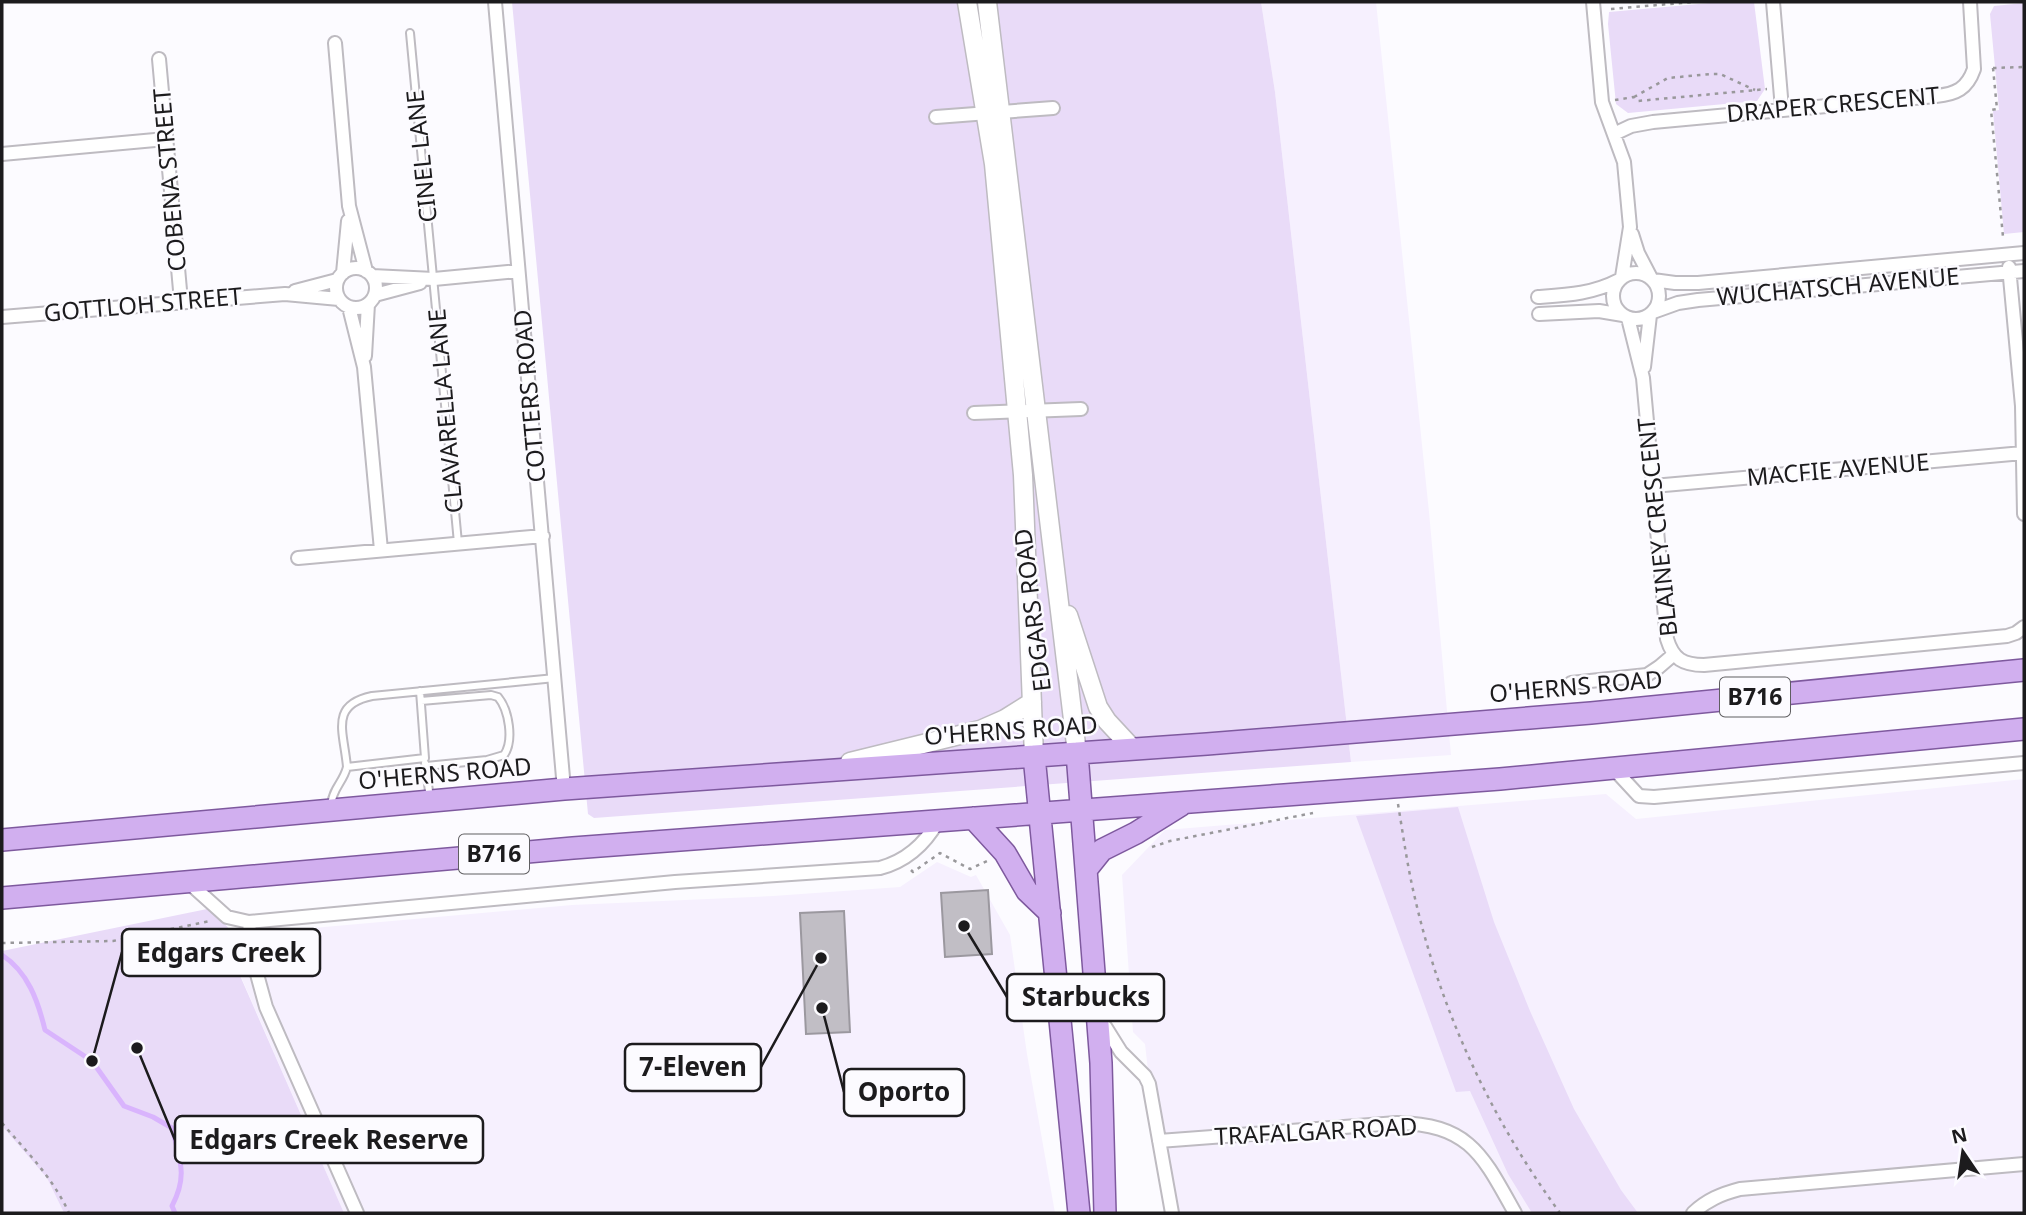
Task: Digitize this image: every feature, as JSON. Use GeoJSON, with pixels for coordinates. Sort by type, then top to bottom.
{"type":"FeatureCollection","features":[{"type":"Feature","properties":{"kind":"main road","name":"EDGARS ROAD"},"geometry":{"type":"LineString","coordinates":[[967,2],[993,112],[1036,411],[1077,753],[1101,1063],[1105,1213]]}},
{"type":"Feature","properties":{"kind":"main road","name":"EDGARS ROAD"},"geometry":{"type":"LineString","coordinates":[[987,2],[994,164],[1023,475],[1038,813],[1079,1213]]}},
{"type":"Feature","properties":{"kind":"main road"},"geometry":{"type":"LineString","coordinates":[[1056,582],[1098,707],[1133,749]]}},
{"type":"Feature","properties":{"kind":"main road","name":"O'HERNS ROAD"},"geometry":{"type":"LineString","coordinates":[[2,840],[564,789],[1133,749],[1591,713],[2024,670]]}},
{"type":"Feature","properties":{"kind":"main road"},"geometry":{"type":"LineString","coordinates":[[812,772],[980,730],[1005,719],[1031,702]]}},
{"type":"Feature","properties":{"kind":"main road","name":"B716"},"geometry":{"type":"LineString","coordinates":[[2,898],[573,848],[1614,769],[2024,729]]}},
{"type":"Feature","properties":{"kind":"main road"},"geometry":{"type":"LineString","coordinates":[[1086,870],[1102,850],[1136,833],[1185,802]]}},
{"type":"Feature","properties":{"kind":"main road"},"geometry":{"type":"LineString","coordinates":[[973,818],[1005,853],[1027,891],[1050,913]]}},
{"type":"Feature","properties":{"kind":"street","name":"COTTERS ROAD"},"geometry":{"type":"LineString","coordinates":[[495,2],[564,789]]}},
{"type":"Feature","properties":{"kind":"street"},"geometry":{"type":"LineString","coordinates":[[1539,314],[1599,311],[1639,319],[1652,313],[1657,306],[1659,292],[1638,253],[1630,226],[1624,162],[1602,102],[1593,2]]}},
{"type":"Feature","properties":{"kind":"street"},"geometry":{"type":"LineString","coordinates":[[1773,2],[1782,110]]}},
{"type":"Feature","properties":{"kind":"street"},"geometry":{"type":"LineString","coordinates":[[1970,2],[1974,69]]}},
{"type":"Feature","properties":{"kind":"street"},"geometry":{"type":"LineString","coordinates":[[335,43],[349,206],[369,274],[375,282],[364,366],[381,550]]}},
{"type":"Feature","properties":{"kind":"street","name":"COBENA STREET"},"geometry":{"type":"LineString","coordinates":[[159,59],[181,301]]}},
{"type":"Feature","properties":{"kind":"street","name":"DRAPER CRESCENT"},"geometry":{"type":"LineString","coordinates":[[1614,134],[1653,122],[1950,95],[1966,86],[1974,69]]}},
{"type":"Feature","properties":{"kind":"street"},"geometry":{"type":"LineString","coordinates":[[936,117],[1053,108]]}},
{"type":"Feature","properties":{"kind":"street"},"geometry":{"type":"LineString","coordinates":[[2,154],[166,139]]}},
{"type":"Feature","properties":{"kind":"street"},"geometry":{"type":"LineString","coordinates":[[349,206],[336,293],[344,303],[364,366]]}},
{"type":"Feature","properties":{"kind":"street"},"geometry":{"type":"LineString","coordinates":[[1626,316],[1614,302],[1613,294],[1621,279],[1630,226]]}},
{"type":"Feature","properties":{"kind":"street","name":"WUCHATSCH AVENUE"},"geometry":{"type":"LineString","coordinates":[[1652,279],[1698,283],[2024,253]]}},
{"type":"Feature","properties":{"kind":"street"},"geometry":{"type":"LineString","coordinates":[[2007,255],[2022,406],[2024,514]]}},
{"type":"Feature","properties":{"kind":"street"},"geometry":{"type":"LineString","coordinates":[[340,277],[354,268],[369,274],[434,279],[518,271]]}},
{"type":"Feature","properties":{"kind":"street","name":"WUCHATSCH AVENUE"},"geometry":{"type":"LineString","coordinates":[[1652,313],[1678,303],[1698,300],[2024,271]]}},
{"type":"Feature","properties":{"kind":"street"},"geometry":{"type":"LineString","coordinates":[[1538,297],[1580,294],[1604,288],[1637,273],[1652,279]]}},
{"type":"Feature","properties":{"kind":"street","name":"GOTTLOH STREET"},"geometry":{"type":"LineString","coordinates":[[285,294],[340,277]]}},
{"type":"Feature","properties":{"kind":"street"},"geometry":{"type":"LineString","coordinates":[[344,303],[362,307],[371,299],[434,279]]}},
{"type":"Feature","properties":{"kind":"street","name":"GOTTLOH STREET"},"geometry":{"type":"LineString","coordinates":[[2,317],[285,294],[344,303]]}},
{"type":"Feature","properties":{"kind":"street","name":"BLAINEY CRESCENT"},"geometry":{"type":"LineString","coordinates":[[1643,378],[1652,313]]}},
{"type":"Feature","properties":{"kind":"street","name":"BLAINEY CRESCENT"},"geometry":{"type":"LineString","coordinates":[[1626,316],[1643,378],[1666,627],[1673,655],[1686,663],[1704,665],[2007,636],[2024,628]]}},
{"type":"Feature","properties":{"kind":"street"},"geometry":{"type":"LineString","coordinates":[[974,413],[1081,409]]}},
{"type":"Feature","properties":{"kind":"street","name":"MACFIE AVENUE"},"geometry":{"type":"LineString","coordinates":[[1653,486],[2023,453]]}},
{"type":"Feature","properties":{"kind":"street"},"geometry":{"type":"LineString","coordinates":[[298,558],[543,536]]}},
{"type":"Feature","properties":{"kind":"street"},"geometry":{"type":"LineString","coordinates":[[1571,683],[1647,675],[1673,655]]}},
{"type":"Feature","properties":{"kind":"street"},"geometry":{"type":"LineString","coordinates":[[1614,769],[1639,796],[1654,797],[2024,763]]}},
{"type":"Feature","properties":{"kind":"street"},"geometry":{"type":"LineString","coordinates":[[187,881],[227,917],[248,922],[675,882],[880,868],[894,864],[912,852],[929,838],[938,821]]}},
{"type":"Feature","properties":{"kind":"street"},"geometry":{"type":"LineString","coordinates":[[248,922],[252,956],[266,1007],[356,1213]]}},
{"type":"Feature","properties":{"kind":"street"},"geometry":{"type":"LineString","coordinates":[[1097,1014],[1121,1052],[1145,1076],[1172,1213]]}},
{"type":"Feature","properties":{"kind":"street","name":"TRAFALGAR ROAD"},"geometry":{"type":"LineString","coordinates":[[1159,1141],[1397,1123],[1428,1125],[1455,1135],[1480,1154],[1515,1213]]}},
{"type":"Feature","properties":{"kind":"street"},"geometry":{"type":"LineString","coordinates":[[1693,1213],[1703,1203],[1740,1189],[2024,1164]]}},
{"type":"Feature","properties":{"kind":"lane","name":"CINEL LANE"},"geometry":{"type":"LineString","coordinates":[[410,33],[434,279]]}},
{"type":"Feature","properties":{"kind":"lane","name":"CLAVARELLA LANE"},"geometry":{"type":"LineString","coordinates":[[434,279],[458,543]]}},
{"type":"Feature","properties":{"kind":"lane"},"geometry":{"type":"LineString","coordinates":[[330,811],[332,792],[344,776],[347,766],[342,719],[346,707],[356,700],[372,696],[555,677]]}},
{"type":"Feature","properties":{"kind":"lane"},"geometry":{"type":"LineString","coordinates":[[420,691],[430,802]]}},
{"type":"Feature","properties":{"kind":"lane"},"geometry":{"type":"LineString","coordinates":[[421,701],[491,695],[498,697],[503,703],[508,723],[509,743],[504,755],[487,761],[426,766]]}},
{"type":"Feature","properties":{"kind":"lane"},"geometry":{"type":"LineString","coordinates":[[347,766],[425,758]]}},
{"type":"Feature","properties":{"kind":"path"},"geometry":{"type":"LineString","coordinates":[[1611,9],[1693,2]]}},
{"type":"Feature","properties":{"kind":"path"},"geometry":{"type":"LineString","coordinates":[[1974,69],[2024,67]]}},
{"type":"Feature","properties":{"kind":"path"},"geometry":{"type":"LineString","coordinates":[[1993,68],[1997,109],[1991,110],[2003,237]]}},
{"type":"Feature","properties":{"kind":"path"},"geometry":{"type":"LineString","coordinates":[[1602,102],[1634,97],[1668,78],[1712,74],[1720,74],[1755,90]]}},
{"type":"Feature","properties":{"kind":"path"},"geometry":{"type":"LineString","coordinates":[[1634,97],[1638,101],[1780,88]]}},
{"type":"Feature","properties":{"kind":"path"},"geometry":{"type":"LineString","coordinates":[[1397,801],[1418,911],[1450,1012],[1504,1129],[1560,1213]]}},
{"type":"Feature","properties":{"kind":"path"},"geometry":{"type":"LineString","coordinates":[[2,1123],[49,1177],[60,1192],[69,1213]]}},
{"type":"Feature","properties":{"kind":"shaded area"},"geometry":{"type":"Polygon","coordinates":[[[512,2],[1261,2],[1275,92],[1351,762],[594,818],[588,814],[512,2]]]}},
{"type":"Feature","properties":{"kind":"shaded area"},"geometry":{"type":"Polygon","coordinates":[[[1261,2],[1376,2],[1429,512],[1451,755],[1351,762],[1275,92],[1261,2]]]}},
{"type":"Feature","properties":{"kind":"shaded area"},"geometry":{"type":"Polygon","coordinates":[[[1721,2],[1754,2],[1765,89],[1757,101],[1628,113],[1616,104],[1609,12],[1721,2]]]}},
{"type":"Feature","properties":{"kind":"shaded area"},"geometry":{"type":"Polygon","coordinates":[[[2024,3],[2024,232],[2004,234],[1993,111],[1999,110],[1990,14],[1994,6],[2024,3]]]}},
{"type":"Feature","properties":{"kind":"shaded area"},"geometry":{"type":"Polygon","coordinates":[[[2024,779],[2024,1213],[1164,1213],[1145,1044],[1133,1032],[1122,875],[1165,830],[1606,794],[1636,819],[2024,779]]]}},
{"type":"Feature","properties":{"kind":"shaded area"},"geometry":{"type":"Polygon","coordinates":[[[1458,807],[1494,922],[1530,1011],[1574,1109],[1621,1190],[1638,1213],[1532,1213],[1508,1174],[1470,1091],[1456,1092],[1356,816],[1458,807]]]}},
{"type":"Feature","properties":{"kind":"shaded area"},"geometry":{"type":"Polygon","coordinates":[[[937,862],[971,877],[976,875],[1010,935],[1027,1054],[1055,1213],[344,1213],[238,970],[234,935],[572,905],[900,887],[937,862]]]}},
{"type":"Feature","properties":{"kind":"shaded area"},"geometry":{"type":"Polygon","coordinates":[[[212,908],[234,935],[238,971],[344,1213],[64,1213],[47,1178],[2,1126],[2,951],[212,908]]]}},
{"type":"Feature","properties":{"kind":"shaded area"},"geometry":{"type":"Polygon","coordinates":[[[2,1126],[47,1178],[64,1213],[2,1213],[2,1126]]]}},
{"type":"Feature","properties":{"kind":"building"},"geometry":{"type":"Polygon","coordinates":[[[988,890],[992,954],[945,957],[941,893],[988,890]]]}},
{"type":"Feature","properties":{"kind":"building"},"geometry":{"type":"Polygon","coordinates":[[[844,911],[850,1032],[806,1034],[800,913],[844,911]]]}},
{"type":"Feature","properties":{"kind":"waterway"},"geometry":{"type":"LineString","coordinates":[[2,955],[19,970],[31,988],[45,1030],[92,1061],[124,1106],[172,1128],[181,1168],[180,1186],[172,1206],[175,1213]]}},
{"type":"Feature","properties":{"kind":"place","name":"Starbucks"},"geometry":{"type":"Point","coordinates":[964,926]}},
{"type":"Feature","properties":{"kind":"place","name":"7-Eleven"},"geometry":{"type":"Point","coordinates":[821,958]}},
{"type":"Feature","properties":{"kind":"place","name":"Oporto"},"geometry":{"type":"Point","coordinates":[822,1008]}},
{"type":"Feature","properties":{"kind":"place","name":"Edgars Creek Reserve"},"geometry":{"type":"Point","coordinates":[137,1048]}},
{"type":"Feature","properties":{"kind":"place","name":"Edgars Creek"},"geometry":{"type":"Point","coordinates":[92,1061]}}]}
